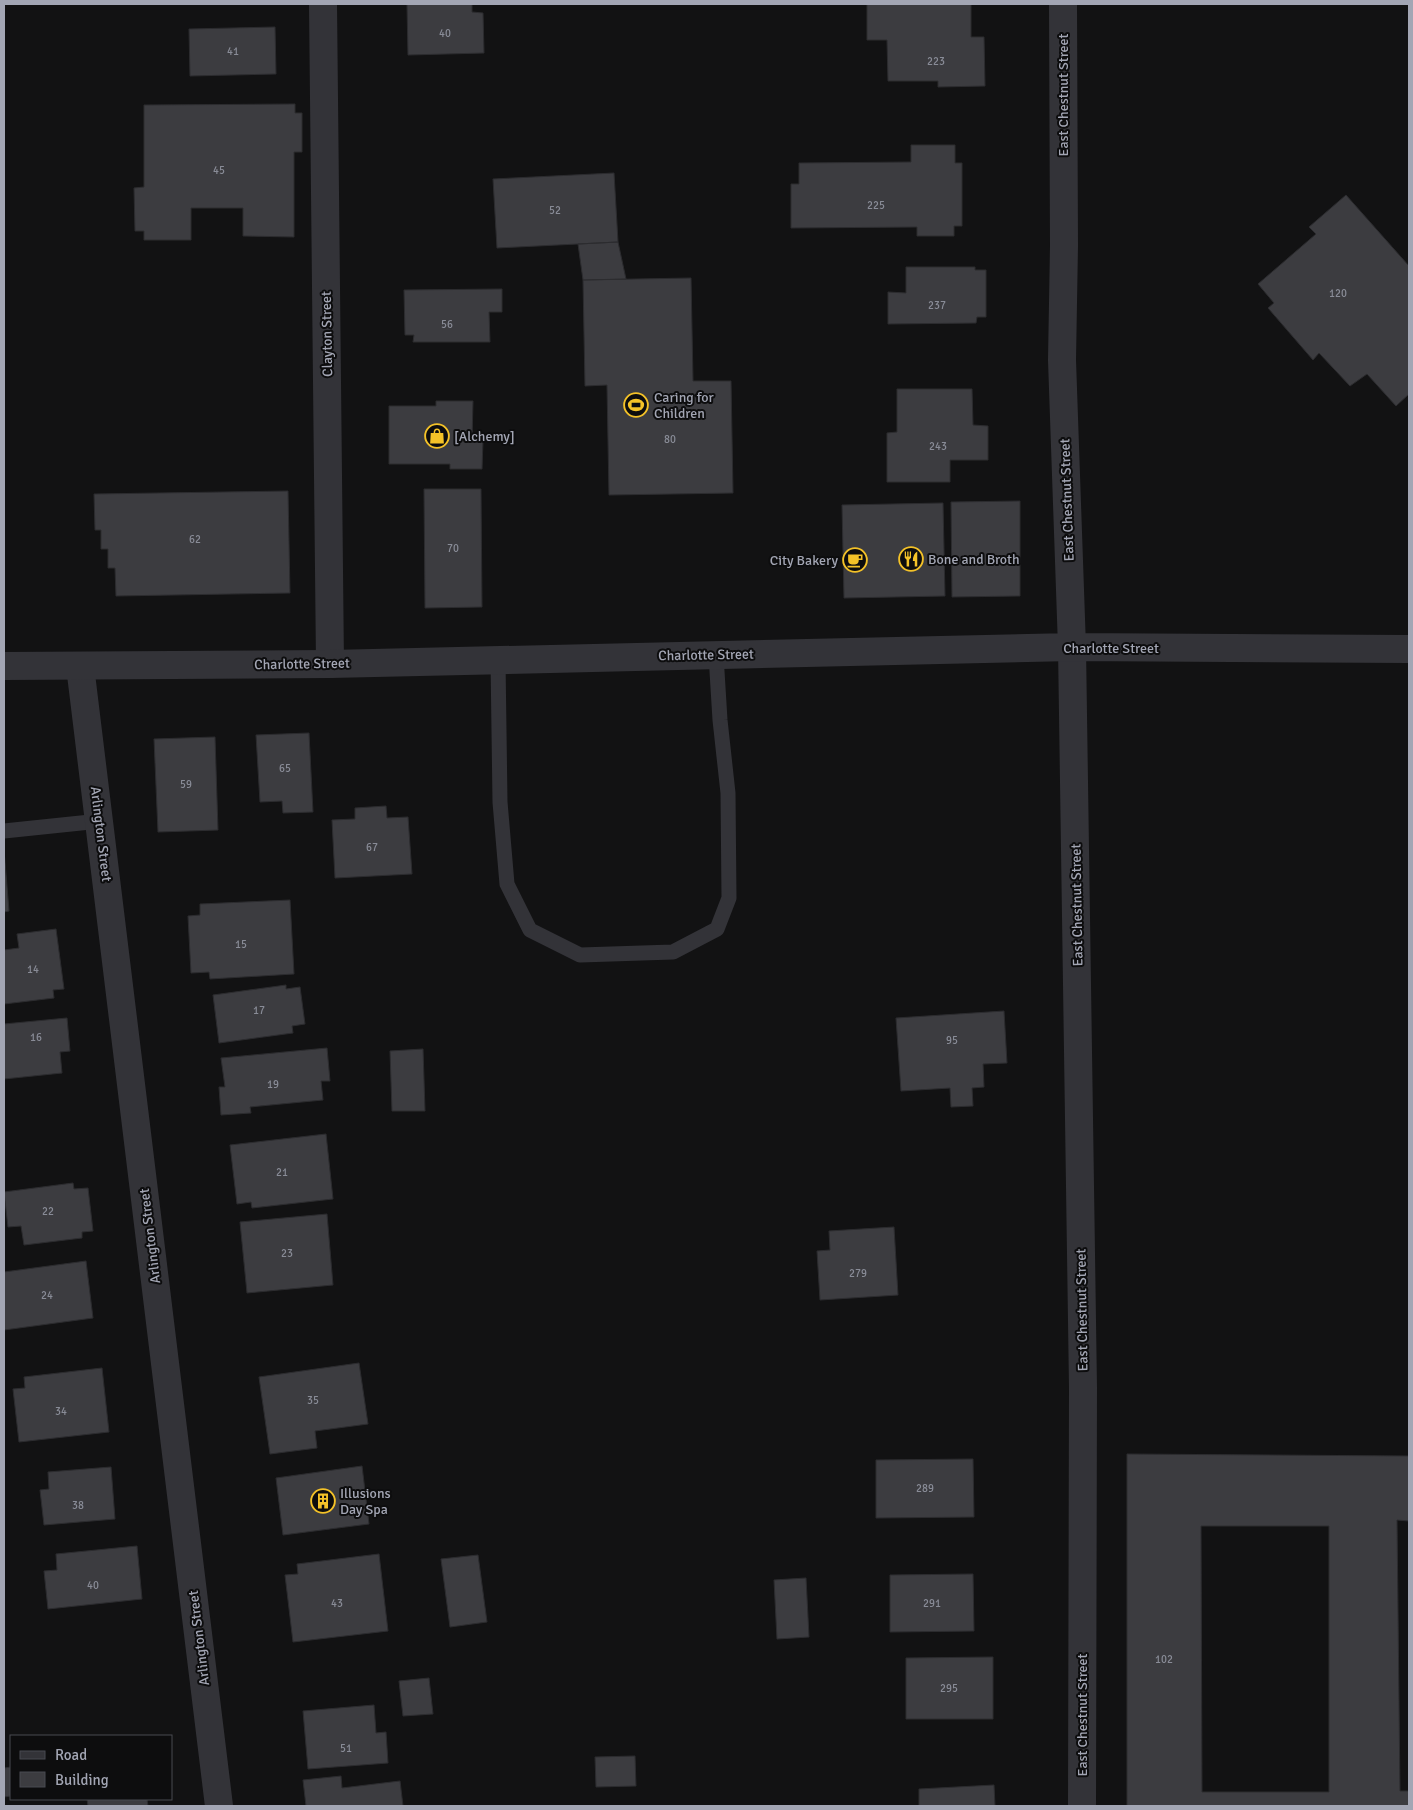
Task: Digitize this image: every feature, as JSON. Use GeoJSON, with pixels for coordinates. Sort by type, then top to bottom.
{"type":"FeatureCollection","features":[{"type":"Feature","properties":{"kind":"street","name":"Clayton Street"},"geometry":{"type":"LineString","coordinates":[[323,4],[330,664]]}},
{"type":"Feature","properties":{"kind":"street","name":"East Chestnut Street"},"geometry":{"type":"LineString","coordinates":[[1062,4],[1064,246],[1062,360],[1072,647],[1084,1388],[1082,1806]]}},
{"type":"Feature","properties":{"kind":"street","name":"Charlotte Street"},"geometry":{"type":"LineString","coordinates":[[4,666],[330,664],[1072,647],[1409,649]]}},
{"type":"Feature","properties":{"kind":"street","name":"Arlington Street"},"geometry":{"type":"LineString","coordinates":[[80,666],[219,1806]]}},
{"type":"Feature","properties":{"kind":"lane"},"geometry":{"type":"LineString","coordinates":[[498,660],[500,802],[507,884],[530,930],[580,955],[673,952],[717,929],[729,898],[729,888],[728,793],[720,720],[716,655]]}},
{"type":"Feature","properties":{"kind":"lane"},"geometry":{"type":"LineString","coordinates":[[4,831],[100,821]]}},
{"type":"Feature","properties":{"kind":"building"},"geometry":{"type":"Polygon","coordinates":[[[407,4],[472,4],[472,12],[483,13],[484,53],[408,55],[407,4]]]}},
{"type":"Feature","properties":{"kind":"building"},"geometry":{"type":"Polygon","coordinates":[[[867,4],[971,4],[971,37],[984,37],[985,86],[938,87],[938,81],[888,81],[887,40],[867,40],[867,4]]]}},
{"type":"Feature","properties":{"kind":"building"},"geometry":{"type":"Polygon","coordinates":[[[275,27],[276,74],[190,76],[189,29],[275,27]]]}},
{"type":"Feature","properties":{"kind":"building"},"geometry":{"type":"Polygon","coordinates":[[[295,104],[295,113],[302,113],[302,152],[294,152],[294,237],[243,236],[243,208],[191,208],[191,240],[144,240],[144,231],[135,231],[134,188],[144,187],[144,105],[295,104]]]}},
{"type":"Feature","properties":{"kind":"building"},"geometry":{"type":"Polygon","coordinates":[[[911,145],[955,145],[955,163],[962,163],[962,226],[954,226],[954,236],[917,236],[917,227],[791,228],[791,184],[799,184],[799,163],[911,162],[911,145]]]}},
{"type":"Feature","properties":{"kind":"building"},"geometry":{"type":"Polygon","coordinates":[[[614,173],[618,242],[497,248],[493,179],[614,173]]]}},
{"type":"Feature","properties":{"kind":"building"},"geometry":{"type":"Polygon","coordinates":[[[1346,195],[1409,266],[1409,394],[1396,406],[1367,374],[1350,386],[1319,353],[1313,360],[1268,308],[1274,303],[1258,284],[1316,234],[1309,227],[1346,195]]]}},
{"type":"Feature","properties":{"kind":"building"},"geometry":{"type":"Polygon","coordinates":[[[618,242],[626,279],[583,280],[578,244],[618,242]]]}},
{"type":"Feature","properties":{"kind":"building"},"geometry":{"type":"Polygon","coordinates":[[[906,267],[975,267],[975,270],[986,270],[986,317],[977,317],[976,323],[888,324],[888,292],[906,293],[906,267]]]}},
{"type":"Feature","properties":{"kind":"building"},"geometry":{"type":"Polygon","coordinates":[[[691,278],[693,381],[731,381],[733,493],[609,495],[607,385],[585,386],[583,280],[691,278]]]}},
{"type":"Feature","properties":{"kind":"building"},"geometry":{"type":"Polygon","coordinates":[[[502,289],[502,312],[489,312],[490,342],[413,342],[414,335],[405,335],[404,290],[502,289]]]}},
{"type":"Feature","properties":{"kind":"building"},"geometry":{"type":"Polygon","coordinates":[[[897,389],[972,389],[973,425],[988,426],[988,460],[950,460],[950,482],[887,482],[887,433],[897,432],[897,389]]]}},
{"type":"Feature","properties":{"kind":"building"},"geometry":{"type":"Polygon","coordinates":[[[436,401],[473,401],[472,440],[483,440],[482,469],[450,469],[450,464],[389,464],[389,406],[436,406],[436,401]]]}},
{"type":"Feature","properties":{"kind":"building"},"geometry":{"type":"Polygon","coordinates":[[[424,489],[481,489],[482,607],[425,608],[424,489]]]}},
{"type":"Feature","properties":{"kind":"building"},"geometry":{"type":"Polygon","coordinates":[[[288,491],[290,593],[116,596],[115,568],[108,568],[108,549],[101,549],[101,530],[95,530],[94,494],[288,491]]]}},
{"type":"Feature","properties":{"kind":"building"},"geometry":{"type":"Polygon","coordinates":[[[1020,501],[1020,596],[952,597],[951,502],[1020,501]]]}},
{"type":"Feature","properties":{"kind":"building"},"geometry":{"type":"Polygon","coordinates":[[[943,503],[945,596],[844,598],[842,505],[943,503]]]}},
{"type":"Feature","properties":{"kind":"building"},"geometry":{"type":"Polygon","coordinates":[[[309,733],[313,812],[283,813],[282,801],[260,802],[256,735],[309,733]]]}},
{"type":"Feature","properties":{"kind":"building"},"geometry":{"type":"Polygon","coordinates":[[[215,737],[218,830],[158,832],[154,739],[215,737]]]}},
{"type":"Feature","properties":{"kind":"building"},"geometry":{"type":"Polygon","coordinates":[[[386,806],[387,818],[408,817],[412,874],[335,878],[332,820],[355,819],[355,808],[386,806]]]}},
{"type":"Feature","properties":{"kind":"building"},"geometry":{"type":"Polygon","coordinates":[[[4,850],[9,911],[4,912],[4,850]]]}},
{"type":"Feature","properties":{"kind":"building"},"geometry":{"type":"Polygon","coordinates":[[[290,900],[294,974],[210,979],[209,972],[191,973],[188,916],[200,915],[200,904],[290,900]]]}},
{"type":"Feature","properties":{"kind":"building"},"geometry":{"type":"Polygon","coordinates":[[[56,929],[64,989],[53,990],[54,998],[4,1004],[4,950],[19,948],[17,934],[56,929]]]}},
{"type":"Feature","properties":{"kind":"building"},"geometry":{"type":"Polygon","coordinates":[[[286,985],[286,989],[300,987],[305,1024],[292,1026],[293,1033],[219,1043],[213,995],[286,985]]]}},
{"type":"Feature","properties":{"kind":"building"},"geometry":{"type":"Polygon","coordinates":[[[1004,1011],[1007,1063],[983,1064],[984,1087],[972,1088],[973,1106],[951,1107],[950,1088],[901,1091],[896,1018],[1004,1011]]]}},
{"type":"Feature","properties":{"kind":"building"},"geometry":{"type":"Polygon","coordinates":[[[67,1018],[70,1051],[60,1052],[62,1073],[4,1079],[4,1024],[67,1018]]]}},
{"type":"Feature","properties":{"kind":"building"},"geometry":{"type":"Polygon","coordinates":[[[327,1048],[330,1081],[321,1081],[323,1100],[250,1107],[251,1113],[221,1115],[219,1087],[225,1087],[221,1058],[327,1048]]]}},
{"type":"Feature","properties":{"kind":"building"},"geometry":{"type":"Polygon","coordinates":[[[423,1049],[425,1111],[392,1111],[390,1051],[423,1049]]]}},
{"type":"Feature","properties":{"kind":"building"},"geometry":{"type":"Polygon","coordinates":[[[326,1134],[333,1199],[252,1208],[251,1202],[237,1204],[230,1145],[326,1134]]]}},
{"type":"Feature","properties":{"kind":"building"},"geometry":{"type":"Polygon","coordinates":[[[73,1183],[74,1189],[88,1188],[93,1231],[82,1232],[82,1238],[24,1245],[21,1226],[8,1227],[4,1192],[73,1183]]]}},
{"type":"Feature","properties":{"kind":"building"},"geometry":{"type":"Polygon","coordinates":[[[327,1214],[333,1285],[247,1293],[240,1222],[327,1214]]]}},
{"type":"Feature","properties":{"kind":"building"},"geometry":{"type":"Polygon","coordinates":[[[894,1227],[898,1295],[820,1300],[817,1251],[830,1250],[829,1231],[894,1227]]]}},
{"type":"Feature","properties":{"kind":"building"},"geometry":{"type":"Polygon","coordinates":[[[86,1261],[93,1318],[4,1330],[4,1272],[86,1261]]]}},
{"type":"Feature","properties":{"kind":"building"},"geometry":{"type":"Polygon","coordinates":[[[359,1363],[368,1424],[315,1431],[317,1448],[270,1454],[259,1377],[359,1363]]]}},
{"type":"Feature","properties":{"kind":"building"},"geometry":{"type":"Polygon","coordinates":[[[102,1368],[109,1432],[19,1442],[13,1389],[25,1388],[24,1377],[102,1368]]]}},
{"type":"Feature","properties":{"kind":"building"},"geometry":{"type":"Polygon","coordinates":[[[1127,1454],[1409,1456],[1409,1521],[1397,1520],[1400,1791],[1409,1791],[1409,1806],[1127,1806],[1127,1454]],[[1201,1526],[1202,1792],[1329,1792],[1329,1526],[1201,1526]]]}},
{"type":"Feature","properties":{"kind":"building"},"geometry":{"type":"Polygon","coordinates":[[[973,1459],[974,1517],[876,1518],[876,1460],[973,1459]]]}},
{"type":"Feature","properties":{"kind":"building","name":"Illusions Day Spa"},"geometry":{"type":"Polygon","coordinates":[[[362,1466],[369,1524],[283,1535],[276,1478],[362,1466]]]}},
{"type":"Feature","properties":{"kind":"building"},"geometry":{"type":"Polygon","coordinates":[[[111,1467],[115,1519],[44,1525],[40,1490],[49,1489],[48,1472],[111,1467]]]}},
{"type":"Feature","properties":{"kind":"building"},"geometry":{"type":"Polygon","coordinates":[[[137,1546],[142,1599],[48,1609],[44,1571],[57,1570],[56,1554],[137,1546]]]}},
{"type":"Feature","properties":{"kind":"building"},"geometry":{"type":"Polygon","coordinates":[[[379,1554],[388,1631],[293,1642],[285,1575],[298,1574],[297,1564],[379,1554]]]}},
{"type":"Feature","properties":{"kind":"building"},"geometry":{"type":"Polygon","coordinates":[[[478,1555],[487,1622],[450,1627],[441,1559],[478,1555]]]}},
{"type":"Feature","properties":{"kind":"building"},"geometry":{"type":"Polygon","coordinates":[[[973,1574],[974,1631],[890,1632],[890,1575],[973,1574]]]}},
{"type":"Feature","properties":{"kind":"building"},"geometry":{"type":"Polygon","coordinates":[[[806,1578],[809,1637],[777,1639],[774,1580],[806,1578]]]}},
{"type":"Feature","properties":{"kind":"building"},"geometry":{"type":"Polygon","coordinates":[[[993,1657],[993,1719],[906,1719],[906,1658],[993,1657]]]}},
{"type":"Feature","properties":{"kind":"building"},"geometry":{"type":"Polygon","coordinates":[[[429,1678],[433,1714],[403,1716],[399,1681],[429,1678]]]}},
{"type":"Feature","properties":{"kind":"building"},"geometry":{"type":"Polygon","coordinates":[[[374,1705],[376,1733],[386,1732],[388,1763],[308,1769],[303,1711],[374,1705]]]}},
{"type":"Feature","properties":{"kind":"building"},"geometry":{"type":"Polygon","coordinates":[[[635,1756],[636,1786],[596,1787],[595,1757],[635,1756]]]}},
{"type":"Feature","properties":{"kind":"building"},"geometry":{"type":"Polygon","coordinates":[[[10,1767],[10,1796],[4,1797],[4,1768],[10,1767]]]}},
{"type":"Feature","properties":{"kind":"building"},"geometry":{"type":"Polygon","coordinates":[[[341,1776],[342,1788],[400,1781],[403,1806],[306,1806],[303,1780],[341,1776]]]}},
{"type":"Feature","properties":{"kind":"building"},"geometry":{"type":"Polygon","coordinates":[[[994,1785],[995,1806],[919,1806],[919,1789],[994,1785]]]}},
{"type":"Feature","properties":{"kind":"building"},"geometry":{"type":"Polygon","coordinates":[[[87,1800],[147,1800],[148,1806],[88,1806],[87,1800]]]}},
{"type":"Feature","properties":{"kind":"place","name":"Caring for Children"},"geometry":{"type":"Point","coordinates":[636,405]}},
{"type":"Feature","properties":{"kind":"place","name":"[Alchemy]"},"geometry":{"type":"Point","coordinates":[437,436]}},
{"type":"Feature","properties":{"kind":"place","name":"Bone and Broth"},"geometry":{"type":"Point","coordinates":[911,559]}},
{"type":"Feature","properties":{"kind":"place","name":"City Bakery"},"geometry":{"type":"Point","coordinates":[855,560]}},
{"type":"Feature","properties":{"kind":"place","name":"Illusions Day Spa"},"geometry":{"type":"Point","coordinates":[323,1501]}}]}
